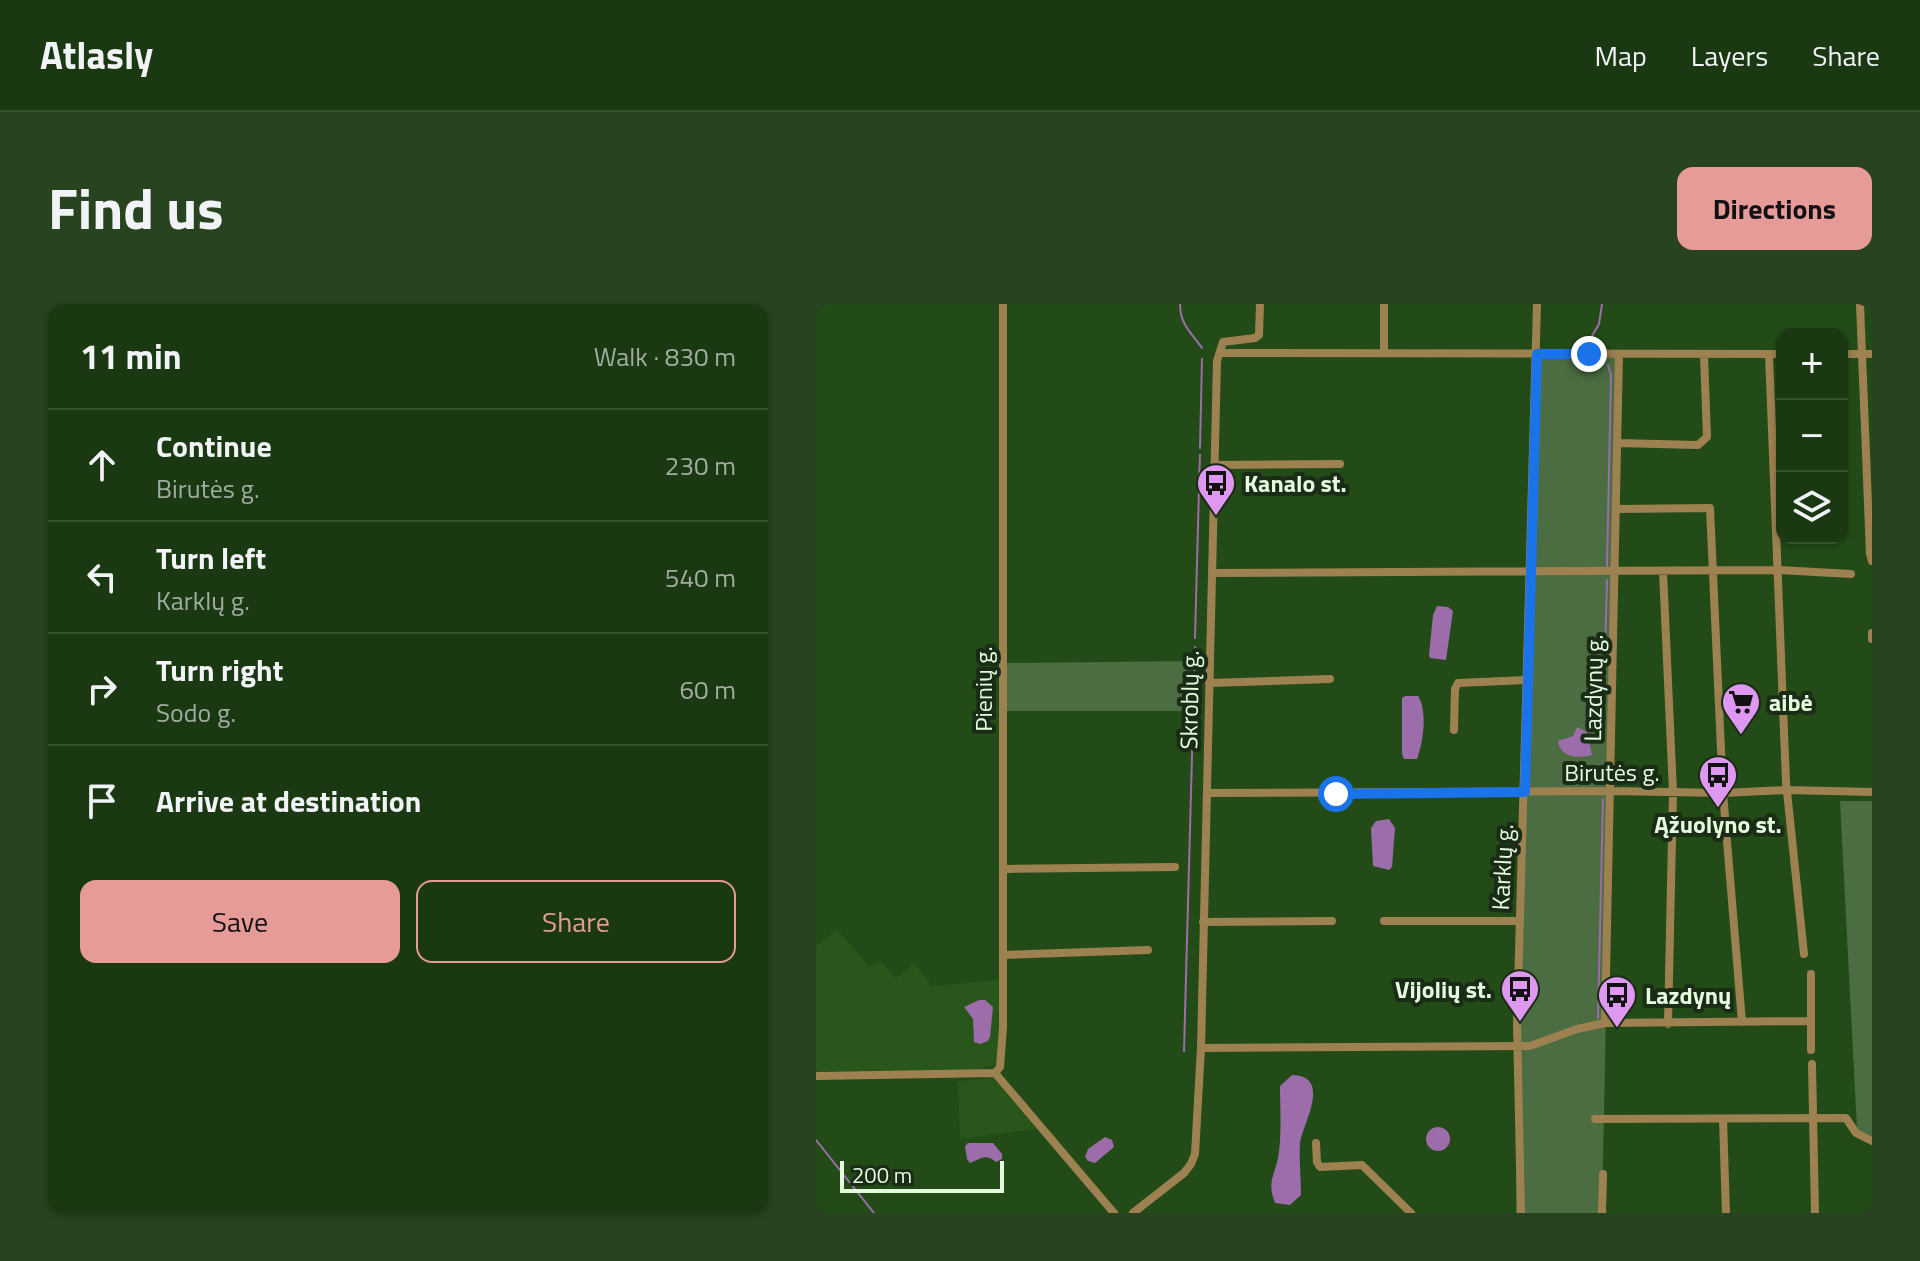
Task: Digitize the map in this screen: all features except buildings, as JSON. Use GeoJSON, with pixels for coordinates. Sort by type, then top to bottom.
{"type":"FeatureCollection","features":[{"type":"Feature","properties":{"kind":"street","name":"Pienių g."},"geometry":{"type":"LineString","coordinates":[[995,1073],[1000,1067],[1004,955],[1003,304]]}},
{"type":"Feature","properties":{"kind":"street"},"geometry":{"type":"LineString","coordinates":[[1260,304],[1259,335],[1223,342],[1220,353],[1776,354]]}},
{"type":"Feature","properties":{"kind":"street"},"geometry":{"type":"LineString","coordinates":[[1384,304],[1384,353]]}},
{"type":"Feature","properties":{"kind":"street","name":"Karklų g."},"geometry":{"type":"LineString","coordinates":[[1521,1213],[1517,1047],[1519,921],[1537,304]]}},
{"type":"Feature","properties":{"kind":"street"},"geometry":{"type":"LineString","coordinates":[[1860,304],[1872,561]]}},
{"type":"Feature","properties":{"kind":"street","name":"Skroblų g."},"geometry":{"type":"LineString","coordinates":[[1133,1213],[1184,1173],[1195,1154],[1201,1048],[1217,361],[1220,353]]}},
{"type":"Feature","properties":{"kind":"street","name":"Lazdynų g."},"geometry":{"type":"LineString","coordinates":[[1605,1023],[1619,354]]}},
{"type":"Feature","properties":{"kind":"street"},"geometry":{"type":"LineString","coordinates":[[1848,354],[1872,354]]}},
{"type":"Feature","properties":{"kind":"street"},"geometry":{"type":"LineString","coordinates":[[1618,443],[1703,443],[1707,437],[1704,355]]}},
{"type":"Feature","properties":{"kind":"street"},"geometry":{"type":"LineString","coordinates":[[1769,355],[1787,790],[1804,954]]}},
{"type":"Feature","properties":{"kind":"street"},"geometry":{"type":"LineString","coordinates":[[1214,465],[1340,464]]}},
{"type":"Feature","properties":{"kind":"street"},"geometry":{"type":"LineString","coordinates":[[1618,509],[1710,508],[1723,793],[1742,1022]]}},
{"type":"Feature","properties":{"kind":"street"},"geometry":{"type":"LineString","coordinates":[[1212,573],[1779,570],[1851,574]]}},
{"type":"Feature","properties":{"kind":"street"},"geometry":{"type":"LineString","coordinates":[[1663,572],[1673,792],[1668,1024]]}},
{"type":"Feature","properties":{"kind":"street"},"geometry":{"type":"LineString","coordinates":[[1209,683],[1330,679]]}},
{"type":"Feature","properties":{"kind":"street"},"geometry":{"type":"LineString","coordinates":[[1454,730],[1455,689],[1458,683],[1527,680]]}},
{"type":"Feature","properties":{"kind":"street","name":"Birutės g."},"geometry":{"type":"LineString","coordinates":[[1207,793],[1872,792]]}},
{"type":"Feature","properties":{"kind":"street"},"geometry":{"type":"LineString","coordinates":[[1004,869],[1175,867]]}},
{"type":"Feature","properties":{"kind":"street"},"geometry":{"type":"LineString","coordinates":[[1203,922],[1332,921]]}},
{"type":"Feature","properties":{"kind":"street"},"geometry":{"type":"LineString","coordinates":[[1384,921],[1519,921]]}},
{"type":"Feature","properties":{"kind":"street"},"geometry":{"type":"LineString","coordinates":[[1004,955],[1148,950]]}},
{"type":"Feature","properties":{"kind":"street"},"geometry":{"type":"LineString","coordinates":[[1811,974],[1811,1050]]}},
{"type":"Feature","properties":{"kind":"street"},"geometry":{"type":"LineString","coordinates":[[1201,1048],[1517,1047],[1530,1046],[1577,1029],[1605,1023],[1810,1021]]}},
{"type":"Feature","properties":{"kind":"street"},"geometry":{"type":"LineString","coordinates":[[1812,1064],[1815,1213]]}},
{"type":"Feature","properties":{"kind":"street"},"geometry":{"type":"LineString","coordinates":[[816,1076],[995,1073],[1114,1213]]}},
{"type":"Feature","properties":{"kind":"street"},"geometry":{"type":"LineString","coordinates":[[1595,1119],[1846,1118],[1856,1133],[1872,1141]]}},
{"type":"Feature","properties":{"kind":"street"},"geometry":{"type":"LineString","coordinates":[[1723,1119],[1726,1213]]}},
{"type":"Feature","properties":{"kind":"street"},"geometry":{"type":"LineString","coordinates":[[1316,1143],[1320,1167],[1362,1165],[1411,1213]]}},
{"type":"Feature","properties":{"kind":"street"},"geometry":{"type":"LineString","coordinates":[[1602,1213],[1603,1174]]}},
{"type":"Feature","properties":{"kind":"shaded area"},"geometry":{"type":"Polygon","coordinates":[[[1537,354],[1619,354],[1602,1213],[1516,1213],[1517,1066],[1537,354]]]}},
{"type":"Feature","properties":{"kind":"shaded area"},"geometry":{"type":"Polygon","coordinates":[[[1437,606],[1453,611],[1446,660],[1430,658],[1429,655],[1433,615],[1437,606]]]}},
{"type":"Feature","properties":{"kind":"shaded area"},"geometry":{"type":"Polygon","coordinates":[[[1192,661],[1190,711],[1007,711],[1005,663],[1192,661]]]}},
{"type":"Feature","properties":{"kind":"shaded area"},"geometry":{"type":"Polygon","coordinates":[[[1418,696],[1423,710],[1423,736],[1417,759],[1404,759],[1402,754],[1402,698],[1418,696]]]}},
{"type":"Feature","properties":{"kind":"shaded area"},"geometry":{"type":"Polygon","coordinates":[[[1577,727],[1587,732],[1592,755],[1570,756],[1559,746],[1558,741],[1573,736],[1577,727]]]}},
{"type":"Feature","properties":{"kind":"shaded area"},"geometry":{"type":"Polygon","coordinates":[[[1840,801],[1872,801],[1872,1136],[1857,1129],[1840,801]]]}},
{"type":"Feature","properties":{"kind":"shaded area"},"geometry":{"type":"Polygon","coordinates":[[[1389,819],[1395,828],[1392,867],[1389,870],[1373,866],[1371,828],[1376,821],[1389,819]]]}},
{"type":"Feature","properties":{"kind":"shaded area"},"geometry":{"type":"Polygon","coordinates":[[[837,930],[870,967],[880,960],[896,978],[914,963],[932,986],[1000,980],[997,1064],[972,1071],[816,1071],[816,946],[837,930]]]}},
{"type":"Feature","properties":{"kind":"shaded area"},"geometry":{"type":"Polygon","coordinates":[[[985,1000],[993,1007],[990,1037],[980,1044],[974,1042],[973,1019],[964,1007],[985,1000]]]}},
{"type":"Feature","properties":{"kind":"shaded area"},"geometry":{"type":"Polygon","coordinates":[[[1292,1075],[1304,1077],[1311,1084],[1313,1092],[1300,1143],[1301,1195],[1290,1205],[1275,1203],[1271,1185],[1279,1149],[1280,1086],[1292,1075]]]}},
{"type":"Feature","properties":{"kind":"shaded area"},"geometry":{"type":"Polygon","coordinates":[[[994,1078],[1036,1129],[960,1139],[958,1081],[994,1078]]]}},
{"type":"Feature","properties":{"kind":"shaded area"},"geometry":{"type":"Polygon","coordinates":[[[1438,1127],[1447,1130],[1450,1139],[1447,1148],[1438,1151],[1429,1148],[1426,1139],[1429,1130],[1438,1127]]]}},
{"type":"Feature","properties":{"kind":"shaded area"},"geometry":{"type":"Polygon","coordinates":[[[1105,1137],[1112,1140],[1114,1147],[1095,1163],[1088,1161],[1085,1157],[1088,1149],[1105,1137]]]}},
{"type":"Feature","properties":{"kind":"shaded area"},"geometry":{"type":"Polygon","coordinates":[[[968,1143],[993,1143],[1002,1154],[1002,1159],[996,1162],[983,1158],[970,1163],[965,1146],[968,1143]]]}},
{"type":"Feature","properties":{"kind":"waterway"},"geometry":{"type":"LineString","coordinates":[[1180,304],[1184,323],[1202,348]]}},
{"type":"Feature","properties":{"kind":"waterway"},"geometry":{"type":"LineString","coordinates":[[1586,346],[1599,324],[1602,304]]}},
{"type":"Feature","properties":{"kind":"waterway"},"geometry":{"type":"LineString","coordinates":[[1590,341],[1599,347]]}},
{"type":"Feature","properties":{"kind":"waterway"},"geometry":{"type":"LineString","coordinates":[[1200,448],[1202,359]]}},
{"type":"Feature","properties":{"kind":"waterway"},"geometry":{"type":"LineString","coordinates":[[1607,566],[1611,375],[1608,365]]}},
{"type":"Feature","properties":{"kind":"waterway"},"geometry":{"type":"LineString","coordinates":[[1199,482],[1200,455]]}},
{"type":"Feature","properties":{"kind":"waterway"},"geometry":{"type":"LineString","coordinates":[[1195,638],[1199,489]]}},
{"type":"Feature","properties":{"kind":"waterway"},"geometry":{"type":"LineString","coordinates":[[1603,728],[1607,580]]}},
{"type":"Feature","properties":{"kind":"waterway"},"geometry":{"type":"LineString","coordinates":[[1193,710],[1195,647]]}},
{"type":"Feature","properties":{"kind":"waterway"},"geometry":{"type":"LineString","coordinates":[[1184,1051],[1193,719]]}},
{"type":"Feature","properties":{"kind":"waterway"},"geometry":{"type":"LineString","coordinates":[[1598,1018],[1603,799]]}},
{"type":"Feature","properties":{"kind":"waterway"},"geometry":{"type":"LineString","coordinates":[[816,1140],[874,1213]]}},
{"type":"Feature","properties":{"kind":"place","name":"Kanalo st."},"geometry":{"type":"Point","coordinates":[1216,517]}},
{"type":"Feature","properties":{"kind":"place","name":"aibė"},"geometry":{"type":"Point","coordinates":[1741,736]}},
{"type":"Feature","properties":{"kind":"place","name":"Ąžuolyno st."},"geometry":{"type":"Point","coordinates":[1718,809]}},
{"type":"Feature","properties":{"kind":"place","name":"Vijolių st."},"geometry":{"type":"Point","coordinates":[1520,1023]}},
{"type":"Feature","properties":{"kind":"place","name":"Lazdynų"},"geometry":{"type":"Point","coordinates":[1617,1029]}},
{"type":"Feature","properties":{"kind":"route"},"geometry":{"type":"LineString","coordinates":[[1336,794],[1525,792],[1537,354],[1589,354]]}}]}
